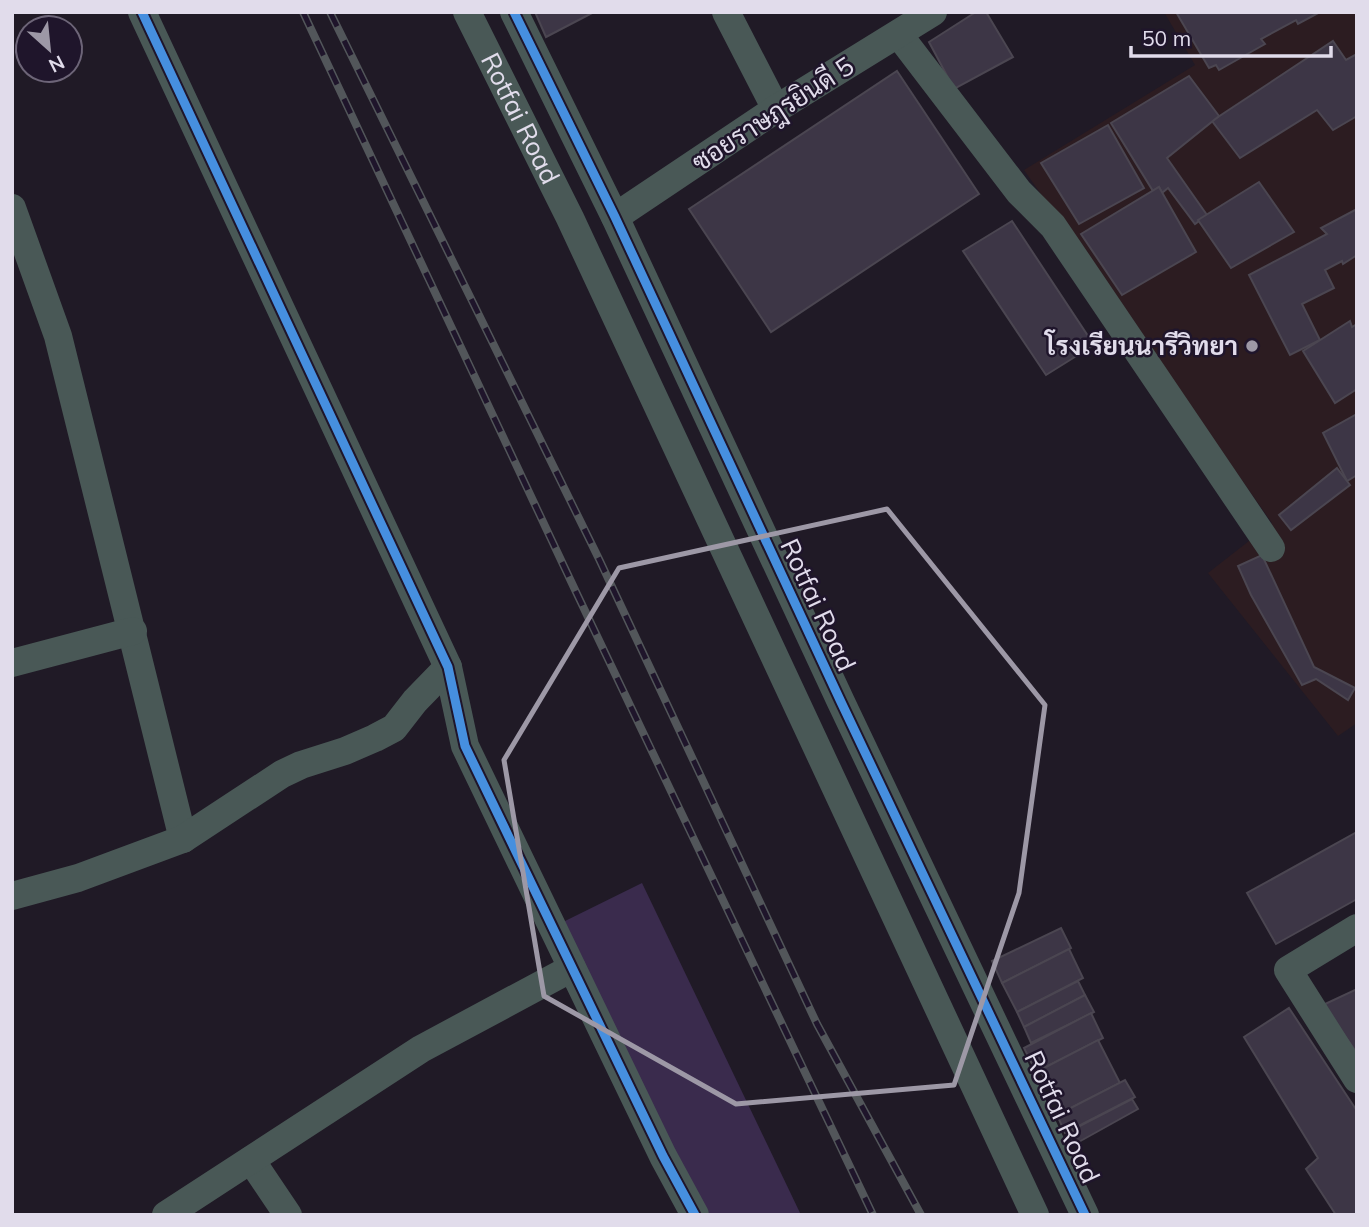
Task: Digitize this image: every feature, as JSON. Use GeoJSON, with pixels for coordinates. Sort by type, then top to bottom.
{"type":"FeatureCollection","features":[{"type":"Feature","properties":{"kind":"street"},"geometry":{"type":"LineString","coordinates":[[142,12],[448,667],[465,746],[663,1156],[695,1215]]}},
{"type":"Feature","properties":{"kind":"street","name":"Rotfai Road"},"geometry":{"type":"LineString","coordinates":[[467,12],[570,218],[1035,1215]]}},
{"type":"Feature","properties":{"kind":"street","name":"Rotfai Road"},"geometry":{"type":"LineString","coordinates":[[514,12],[614,217],[1085,1215]]}},
{"type":"Feature","properties":{"kind":"street"},"geometry":{"type":"LineString","coordinates":[[726,12],[776,109]]}},
{"type":"Feature","properties":{"kind":"street","name":"ซอยราษฎรยินดี 5"},"geometry":{"type":"LineString","coordinates":[[614,217],[776,109],[933,12]]}},
{"type":"Feature","properties":{"kind":"street"},"geometry":{"type":"LineString","coordinates":[[899,35],[1019,192],[1053,226],[1271,548]]}},
{"type":"Feature","properties":{"kind":"street"},"geometry":{"type":"LineString","coordinates":[[12,208],[58,336],[183,839]]}},
{"type":"Feature","properties":{"kind":"street"},"geometry":{"type":"LineString","coordinates":[[12,663],[133,631]]}},
{"type":"Feature","properties":{"kind":"street"},"geometry":{"type":"LineString","coordinates":[[12,896],[78,878],[183,839],[282,774],[345,751],[394,728],[415,701],[448,667]]}},
{"type":"Feature","properties":{"kind":"street"},"geometry":{"type":"LineString","coordinates":[[1357,928],[1288,970],[1357,1079]]}},
{"type":"Feature","properties":{"kind":"street"},"geometry":{"type":"LineString","coordinates":[[166,1215],[421,1049],[572,968]]}},
{"type":"Feature","properties":{"kind":"street"},"geometry":{"type":"LineString","coordinates":[[251,1160],[288,1215]]}},
{"type":"Feature","properties":{"kind":"highlighted area"},"geometry":{"type":"Polygon","coordinates":[[[887,509],[1045,705],[1019,893],[954,1085],[736,1104],[544,996],[504,760],[619,568],[887,509]]]}},
{"type":"Feature","properties":{"kind":"shaded area","name":"โรงเรียนนารีวิทยา"},"geometry":{"type":"Polygon","coordinates":[[[1164,12],[1357,12],[1357,723],[1338,736],[1208,573],[1272,523],[1024,170],[1195,65],[1164,12]]]}},
{"type":"Feature","properties":{"kind":"shaded area"},"geometry":{"type":"Polygon","coordinates":[[[642,883],[801,1215],[709,1215],[649,1103],[563,922],[642,883]]]}},
{"type":"Feature","properties":{"kind":"building"},"geometry":{"type":"Polygon","coordinates":[[[535,12],[594,12],[546,37],[535,12]]]}},
{"type":"Feature","properties":{"kind":"building"},"geometry":{"type":"Polygon","coordinates":[[[976,12],[986,12],[1013,57],[954,89],[929,42],[976,12]]]}},
{"type":"Feature","properties":{"kind":"building"},"geometry":{"type":"Polygon","coordinates":[[[1176,12],[1320,12],[1298,24],[1296,20],[1261,39],[1265,44],[1219,70],[1216,65],[1209,68],[1176,12]]]}},
{"type":"Feature","properties":{"kind":"building"},"geometry":{"type":"Polygon","coordinates":[[[1333,41],[1346,60],[1357,54],[1357,116],[1333,130],[1317,110],[1240,158],[1212,121],[1333,41]]]}},
{"type":"Feature","properties":{"kind":"building"},"geometry":{"type":"Polygon","coordinates":[[[897,71],[979,194],[771,332],[689,209],[897,71]]]}},
{"type":"Feature","properties":{"kind":"building"},"geometry":{"type":"Polygon","coordinates":[[[1189,76],[1219,116],[1167,158],[1207,215],[1195,224],[1168,188],[1162,193],[1159,187],[1153,191],[1111,123],[1189,76]]]}},
{"type":"Feature","properties":{"kind":"building"},"geometry":{"type":"Polygon","coordinates":[[[1108,125],[1144,188],[1079,224],[1041,163],[1108,125]]]}},
{"type":"Feature","properties":{"kind":"building"},"geometry":{"type":"Polygon","coordinates":[[[1259,182],[1294,232],[1231,268],[1198,220],[1259,182]]]}},
{"type":"Feature","properties":{"kind":"building"},"geometry":{"type":"Polygon","coordinates":[[[1159,187],[1196,252],[1122,295],[1081,234],[1159,187]]]}},
{"type":"Feature","properties":{"kind":"building"},"geometry":{"type":"Polygon","coordinates":[[[1357,209],[1357,255],[1343,264],[1342,261],[1325,270],[1334,288],[1302,304],[1320,340],[1290,355],[1249,275],[1327,234],[1321,228],[1357,209]]]}},
{"type":"Feature","properties":{"kind":"building"},"geometry":{"type":"Polygon","coordinates":[[[1012,221],[1094,345],[1046,375],[963,251],[1012,221]]]}},
{"type":"Feature","properties":{"kind":"building"},"geometry":{"type":"Polygon","coordinates":[[[1350,321],[1352,327],[1357,324],[1357,389],[1335,403],[1303,351],[1350,321]]]}},
{"type":"Feature","properties":{"kind":"building"},"geometry":{"type":"Polygon","coordinates":[[[1357,414],[1357,475],[1347,481],[1323,433],[1357,414]]]}},
{"type":"Feature","properties":{"kind":"building"},"geometry":{"type":"Polygon","coordinates":[[[1337,468],[1350,485],[1291,530],[1279,515],[1337,468]]]}},
{"type":"Feature","properties":{"kind":"building"},"geometry":{"type":"Polygon","coordinates":[[[1262,555],[1314,667],[1355,688],[1348,700],[1316,679],[1302,685],[1251,595],[1238,566],[1262,555]]]}},
{"type":"Feature","properties":{"kind":"building"},"geometry":{"type":"Polygon","coordinates":[[[1357,832],[1357,899],[1276,944],[1247,893],[1357,832]]]}},
{"type":"Feature","properties":{"kind":"building"},"geometry":{"type":"Polygon","coordinates":[[[1061,928],[1071,948],[1002,983],[992,961],[1061,928]]]}},
{"type":"Feature","properties":{"kind":"building"},"geometry":{"type":"Polygon","coordinates":[[[1069,949],[1083,978],[1017,1012],[1002,983],[1069,949]]]}},
{"type":"Feature","properties":{"kind":"building"},"geometry":{"type":"Polygon","coordinates":[[[1078,981],[1085,995],[1024,1027],[1017,1012],[1078,981]]]}},
{"type":"Feature","properties":{"kind":"building"},"geometry":{"type":"Polygon","coordinates":[[[1357,989],[1357,1053],[1323,1005],[1357,989]]]}},
{"type":"Feature","properties":{"kind":"building"},"geometry":{"type":"Polygon","coordinates":[[[1085,995],[1094,1012],[1031,1043],[1024,1027],[1085,995]]]}},
{"type":"Feature","properties":{"kind":"building"},"geometry":{"type":"Polygon","coordinates":[[[1289,1008],[1357,1111],[1357,1215],[1336,1215],[1306,1169],[1318,1158],[1244,1037],[1289,1008]]]}},
{"type":"Feature","properties":{"kind":"building"},"geometry":{"type":"Polygon","coordinates":[[[1091,1013],[1103,1038],[1036,1072],[1024,1048],[1091,1013]]]}},
{"type":"Feature","properties":{"kind":"building"},"geometry":{"type":"Polygon","coordinates":[[[1098,1040],[1120,1083],[1063,1112],[1040,1070],[1098,1040]]]}},
{"type":"Feature","properties":{"kind":"building"},"geometry":{"type":"Polygon","coordinates":[[[1125,1080],[1135,1097],[1065,1133],[1057,1115],[1125,1080]]]}},
{"type":"Feature","properties":{"kind":"building"},"geometry":{"type":"Polygon","coordinates":[[[1132,1099],[1138,1109],[1075,1144],[1068,1132],[1132,1099]]]}},
{"type":"Feature","properties":{"kind":"railway"},"geometry":{"type":"LineString","coordinates":[[303,12],[873,1215]]}},
{"type":"Feature","properties":{"kind":"railway"},"geometry":{"type":"LineString","coordinates":[[330,12],[599,559],[817,1024],[921,1215]]}},
{"type":"Feature","properties":{"kind":"cycle path"},"geometry":{"type":"LineString","coordinates":[[142,12],[448,667],[465,746],[663,1156],[695,1215]]}},
{"type":"Feature","properties":{"kind":"cycle path"},"geometry":{"type":"LineString","coordinates":[[514,12],[615,217],[841,702],[1085,1215]]}},
{"type":"Feature","properties":{"kind":"place","name":"โรงเรียนนารีวิทยา"},"geometry":{"type":"Point","coordinates":[1252,346]}}]}
